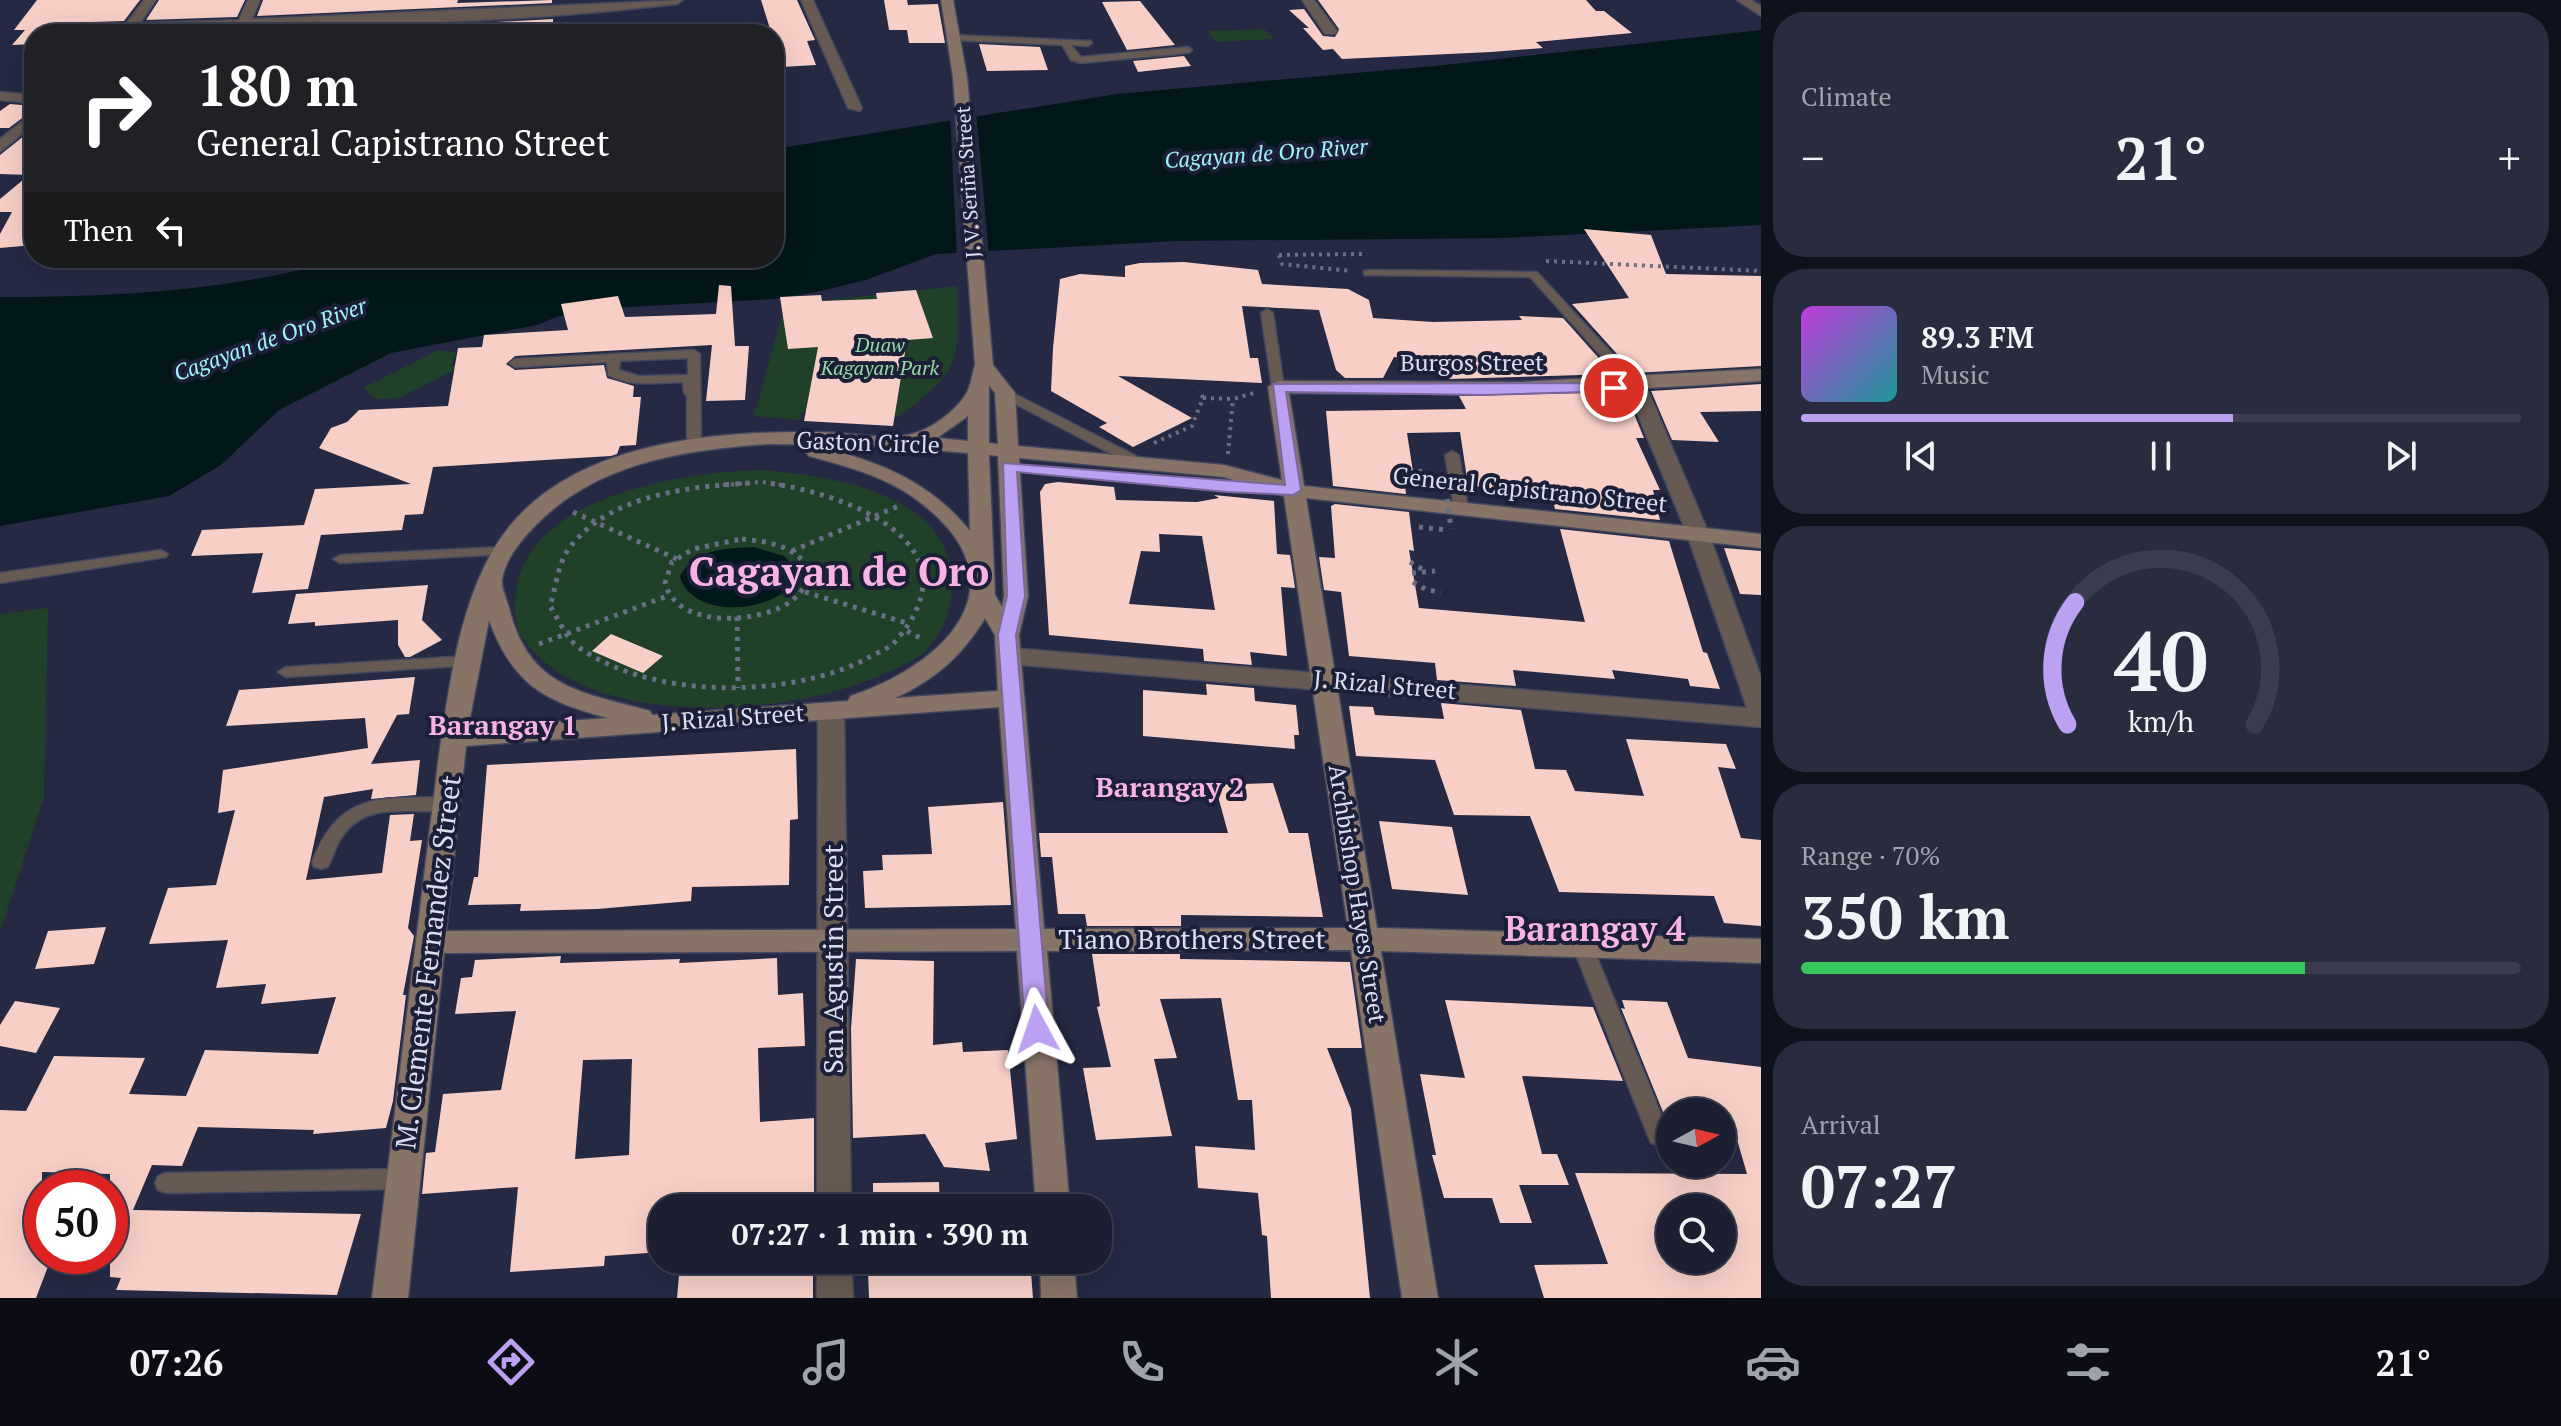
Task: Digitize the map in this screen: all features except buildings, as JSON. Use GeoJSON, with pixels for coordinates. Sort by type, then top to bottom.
{"type":"FeatureCollection","features":[{"type":"Feature","properties":{"kind":"street"},"geometry":{"type":"LineString","coordinates":[[133,24],[150,0]]}},
{"type":"Feature","properties":{"kind":"street"},"geometry":{"type":"LineString","coordinates":[[243,24],[254,0]]}},
{"type":"Feature","properties":{"kind":"street"},"geometry":{"type":"LineString","coordinates":[[361,21],[366,0]]}},
{"type":"Feature","properties":{"kind":"street"},"geometry":{"type":"LineString","coordinates":[[461,16],[463,0]]}},
{"type":"Feature","properties":{"kind":"street"},"geometry":{"type":"LineString","coordinates":[[272,24],[461,16],[677,0]]}},
{"type":"Feature","properties":{"kind":"street"},"geometry":{"type":"LineString","coordinates":[[807,0],[855,108]]}},
{"type":"Feature","properties":{"kind":"street","name":"J. V. Seriña Street"},"geometry":{"type":"LineString","coordinates":[[947,0],[960,77],[984,365],[977,394],[983,595]]}},
{"type":"Feature","properties":{"kind":"street"},"geometry":{"type":"LineString","coordinates":[[1308,0],[1330,31]]}},
{"type":"Feature","properties":{"kind":"street"},"geometry":{"type":"LineString","coordinates":[[1743,0],[1761,12]]}},
{"type":"Feature","properties":{"kind":"street"},"geometry":{"type":"LineString","coordinates":[[0,96],[24,98]]}},
{"type":"Feature","properties":{"kind":"street"},"geometry":{"type":"LineString","coordinates":[[0,147],[24,125]]}},
{"type":"Feature","properties":{"kind":"street","name":"J. V. Seriña Street"},"geometry":{"type":"LineString","coordinates":[[984,365],[1005,393]]}},
{"type":"Feature","properties":{"kind":"street","name":"Burgos Street"},"geometry":{"type":"LineString","coordinates":[[1278,387],[1484,391],[1636,386],[1761,375]]}},
{"type":"Feature","properties":{"kind":"street"},"geometry":{"type":"LineString","coordinates":[[1636,386],[1698,534],[1761,712]]}},
{"type":"Feature","properties":{"kind":"street","name":"Archbishop Hayes Street"},"geometry":{"type":"LineString","coordinates":[[1278,387],[1420,1298]]}},
{"type":"Feature","properties":{"kind":"street"},"geometry":{"type":"LineString","coordinates":[[1005,393],[1016,596],[1008,646],[1011,698],[1052,1194]]}},
{"type":"Feature","properties":{"kind":"street"},"geometry":{"type":"LineString","coordinates":[[906,442],[938,431],[955,419],[977,394]]}},
{"type":"Feature","properties":{"kind":"street","name":"Gaston Circle"},"geometry":{"type":"LineString","coordinates":[[491,582],[503,551],[550,501],[598,473],[629,461],[691,446],[821,438],[906,442],[979,456]]}},
{"type":"Feature","properties":{"kind":"street","name":"Gaston Circle"},"geometry":{"type":"LineString","coordinates":[[757,442],[816,452],[889,474],[927,495],[947,513],[981,566]]}},
{"type":"Feature","properties":{"kind":"street","name":"Gaston Circle"},"geometry":{"type":"LineString","coordinates":[[816,452],[979,456]]}},
{"type":"Feature","properties":{"kind":"street"},"geometry":{"type":"LineString","coordinates":[[979,456],[1008,459]]}},
{"type":"Feature","properties":{"kind":"street","name":"General Capistrano Street"},"geometry":{"type":"LineString","coordinates":[[1008,459],[1227,487],[1293,490],[1761,541]]}},
{"type":"Feature","properties":{"kind":"street","name":"General Capistrano Street"},"geometry":{"type":"LineString","coordinates":[[1008,459],[1227,471],[1293,490]]}},
{"type":"Feature","properties":{"kind":"street"},"geometry":{"type":"LineString","coordinates":[[491,582],[500,621],[513,655],[549,688],[574,699],[671,722]]}},
{"type":"Feature","properties":{"kind":"street","name":"M. Clemente Fernandez Street"},"geometry":{"type":"LineString","coordinates":[[390,1298],[455,738],[469,661],[491,582]]}},
{"type":"Feature","properties":{"kind":"street"},"geometry":{"type":"LineString","coordinates":[[983,595],[1008,646]]}},
{"type":"Feature","properties":{"kind":"street"},"geometry":{"type":"LineString","coordinates":[[831,711],[872,698],[936,664],[968,631],[983,595]]}},
{"type":"Feature","properties":{"kind":"street","name":"J. Rizal Street"},"geometry":{"type":"LineString","coordinates":[[1008,646],[1323,680],[1761,718]]}},
{"type":"Feature","properties":{"kind":"street","name":"J. Rizal Street"},"geometry":{"type":"LineString","coordinates":[[455,738],[1011,698]]}},
{"type":"Feature","properties":{"kind":"street","name":"San Agustin Street"},"geometry":{"type":"LineString","coordinates":[[831,711],[834,1194]]}},
{"type":"Feature","properties":{"kind":"street","name":"Tiano Brothers Street"},"geometry":{"type":"LineString","coordinates":[[431,942],[1364,939],[1761,951]]}},
{"type":"Feature","properties":{"kind":"street"},"geometry":{"type":"LineString","coordinates":[[834,1274],[835,1298]]}},
{"type":"Feature","properties":{"kind":"lane"},"geometry":{"type":"LineString","coordinates":[[954,38],[1088,43]]}},
{"type":"Feature","properties":{"kind":"lane"},"geometry":{"type":"LineString","coordinates":[[1065,42],[1074,58],[1080,60],[1188,50]]}},
{"type":"Feature","properties":{"kind":"lane"},"geometry":{"type":"LineString","coordinates":[[1368,273],[1533,274],[1636,386]]}},
{"type":"Feature","properties":{"kind":"lane"},"geometry":{"type":"LineString","coordinates":[[1267,313],[1278,387]]}},
{"type":"Feature","properties":{"kind":"lane"},"geometry":{"type":"LineString","coordinates":[[515,363],[696,355],[691,446]]}},
{"type":"Feature","properties":{"kind":"lane"},"geometry":{"type":"LineString","coordinates":[[614,357],[613,372],[620,377],[690,381],[691,446]]}},
{"type":"Feature","properties":{"kind":"lane"},"geometry":{"type":"LineString","coordinates":[[1005,393],[1144,466]]}},
{"type":"Feature","properties":{"kind":"lane"},"geometry":{"type":"LineString","coordinates":[[1452,455],[1461,508]]}},
{"type":"Feature","properties":{"kind":"lane"},"geometry":{"type":"LineString","coordinates":[[340,559],[503,551]]}},
{"type":"Feature","properties":{"kind":"lane"},"geometry":{"type":"LineString","coordinates":[[0,578],[161,554]]}},
{"type":"Feature","properties":{"kind":"lane"},"geometry":{"type":"LineString","coordinates":[[286,672],[469,661]]}},
{"type":"Feature","properties":{"kind":"lane"},"geometry":{"type":"LineString","coordinates":[[321,862],[330,835],[354,813],[368,807],[447,803]]}},
{"type":"Feature","properties":{"kind":"lane"},"geometry":{"type":"LineString","coordinates":[[1582,945],[1656,1129]]}},
{"type":"Feature","properties":{"kind":"lane"},"geometry":{"type":"LineString","coordinates":[[166,1183],[402,1179]]}},
{"type":"Feature","properties":{"kind":"path"},"geometry":{"type":"LineString","coordinates":[[1279,255],[1282,264],[1368,273]]}},
{"type":"Feature","properties":{"kind":"path"},"geometry":{"type":"LineString","coordinates":[[1124,456],[1192,426],[1203,398],[1200,390]]}},
{"type":"Feature","properties":{"kind":"path"},"geometry":{"type":"LineString","coordinates":[[1203,398],[1233,399],[1227,471]]}},
{"type":"Feature","properties":{"kind":"path"},"geometry":{"type":"LineString","coordinates":[[1420,469],[1421,477]]}},
{"type":"Feature","properties":{"kind":"path"},"geometry":{"type":"LineString","coordinates":[[1413,476],[1437,480],[1446,489],[1451,529]]}},
{"type":"Feature","properties":{"kind":"path"},"geometry":{"type":"LineString","coordinates":[[762,482],[808,488],[848,502],[872,516],[917,553],[924,578],[918,610],[910,624],[885,651],[843,675],[772,686],[675,684],[619,670],[573,646],[560,635],[548,603],[551,586],[565,555],[597,523],[626,506],[668,492],[762,482]]}},
{"type":"Feature","properties":{"kind":"path"},"geometry":{"type":"LineString","coordinates":[[792,551],[927,495]]}},
{"type":"Feature","properties":{"kind":"path"},"geometry":{"type":"LineString","coordinates":[[550,501],[678,559]]}},
{"type":"Feature","properties":{"kind":"path"},"geometry":{"type":"LineString","coordinates":[[742,539],[763,541],[792,551],[809,566],[812,576],[805,592],[782,608],[737,617],[693,610],[670,595],[664,577],[678,559],[701,546],[742,539]]}},
{"type":"Feature","properties":{"kind":"path"},"geometry":{"type":"LineString","coordinates":[[1410,562],[1435,571]]}},
{"type":"Feature","properties":{"kind":"path"},"geometry":{"type":"LineString","coordinates":[[1412,573],[1423,569]]}},
{"type":"Feature","properties":{"kind":"path"},"geometry":{"type":"LineString","coordinates":[[1413,582],[1427,590],[1441,592]]}},
{"type":"Feature","properties":{"kind":"path"},"geometry":{"type":"LineString","coordinates":[[1416,593],[1427,590]]}},
{"type":"Feature","properties":{"kind":"path"},"geometry":{"type":"LineString","coordinates":[[805,592],[910,624]]}},
{"type":"Feature","properties":{"kind":"path"},"geometry":{"type":"LineString","coordinates":[[513,655],[670,595]]}},
{"type":"Feature","properties":{"kind":"path"},"geometry":{"type":"LineString","coordinates":[[737,617],[737,717]]}},
{"type":"Feature","properties":{"kind":"green space"},"geometry":{"type":"Polygon","coordinates":[[[1264,29],[1274,39],[1216,42],[1207,31],[1264,29]]]}},
{"type":"Feature","properties":{"kind":"green space","name":"Duaw Kagayan Park"},"geometry":{"type":"Polygon","coordinates":[[[957,286],[958,333],[952,363],[934,387],[898,417],[802,411],[800,420],[754,416],[785,305],[957,286]]]}},
{"type":"Feature","properties":{"kind":"green space"},"geometry":{"type":"Polygon","coordinates":[[[438,350],[456,352],[451,366],[465,365],[398,398],[376,399],[363,388],[438,350]]]}},
{"type":"Feature","properties":{"kind":"green space"},"geometry":{"type":"Polygon","coordinates":[[[762,470],[851,484],[909,509],[931,528],[946,552],[952,592],[943,626],[923,653],[897,668],[847,688],[800,699],[748,706],[695,707],[643,702],[595,690],[554,669],[523,639],[515,616],[516,592],[527,559],[548,532],[578,511],[614,495],[693,476],[762,470]]]}},
{"type":"Feature","properties":{"kind":"green space"},"geometry":{"type":"Polygon","coordinates":[[[48,608],[44,797],[0,932],[0,614],[48,608]]]}},
{"type":"Feature","properties":{"kind":"water","name":"Cagayan de Oro River"},"geometry":{"type":"Polygon","coordinates":[[[1761,30],[1761,225],[1502,238],[1176,241],[936,254],[866,280],[774,299],[611,308],[559,316],[537,325],[391,353],[279,410],[221,465],[169,496],[0,526],[0,297],[87,296],[174,290],[308,268],[784,268],[784,147],[1117,94],[1435,66],[1761,30]]]}},
{"type":"Feature","properties":{"kind":"water"},"geometry":{"type":"Polygon","coordinates":[[[754,547],[784,556],[799,573],[790,587],[776,597],[758,604],[719,606],[701,601],[688,591],[680,576],[686,567],[703,555],[722,549],[754,547]]]}},
{"type":"Feature","properties":{"kind":"pier"},"geometry":{"type":"Polygon","coordinates":[[[976,112],[989,255],[957,257],[950,116],[976,112]]]}},
{"type":"Feature","properties":{"kind":"district","name":"Cagayan de Oro"},"geometry":{"type":"Point","coordinates":[839,572]}},
{"type":"Feature","properties":{"kind":"district","name":"Barangay 1"},"geometry":{"type":"Point","coordinates":[503,725]}},
{"type":"Feature","properties":{"kind":"district","name":"Barangay 2"},"geometry":{"type":"Point","coordinates":[1170,787]}},
{"type":"Feature","properties":{"kind":"district","name":"Barangay 4"},"geometry":{"type":"Point","coordinates":[1595,929]}},
{"type":"Feature","properties":{"kind":"route"},"geometry":{"type":"LineString","coordinates":[[1037,1029],[1007,635],[1016,596],[1009,467],[1293,490],[1278,387],[1484,391],[1614,388]]}}]}
